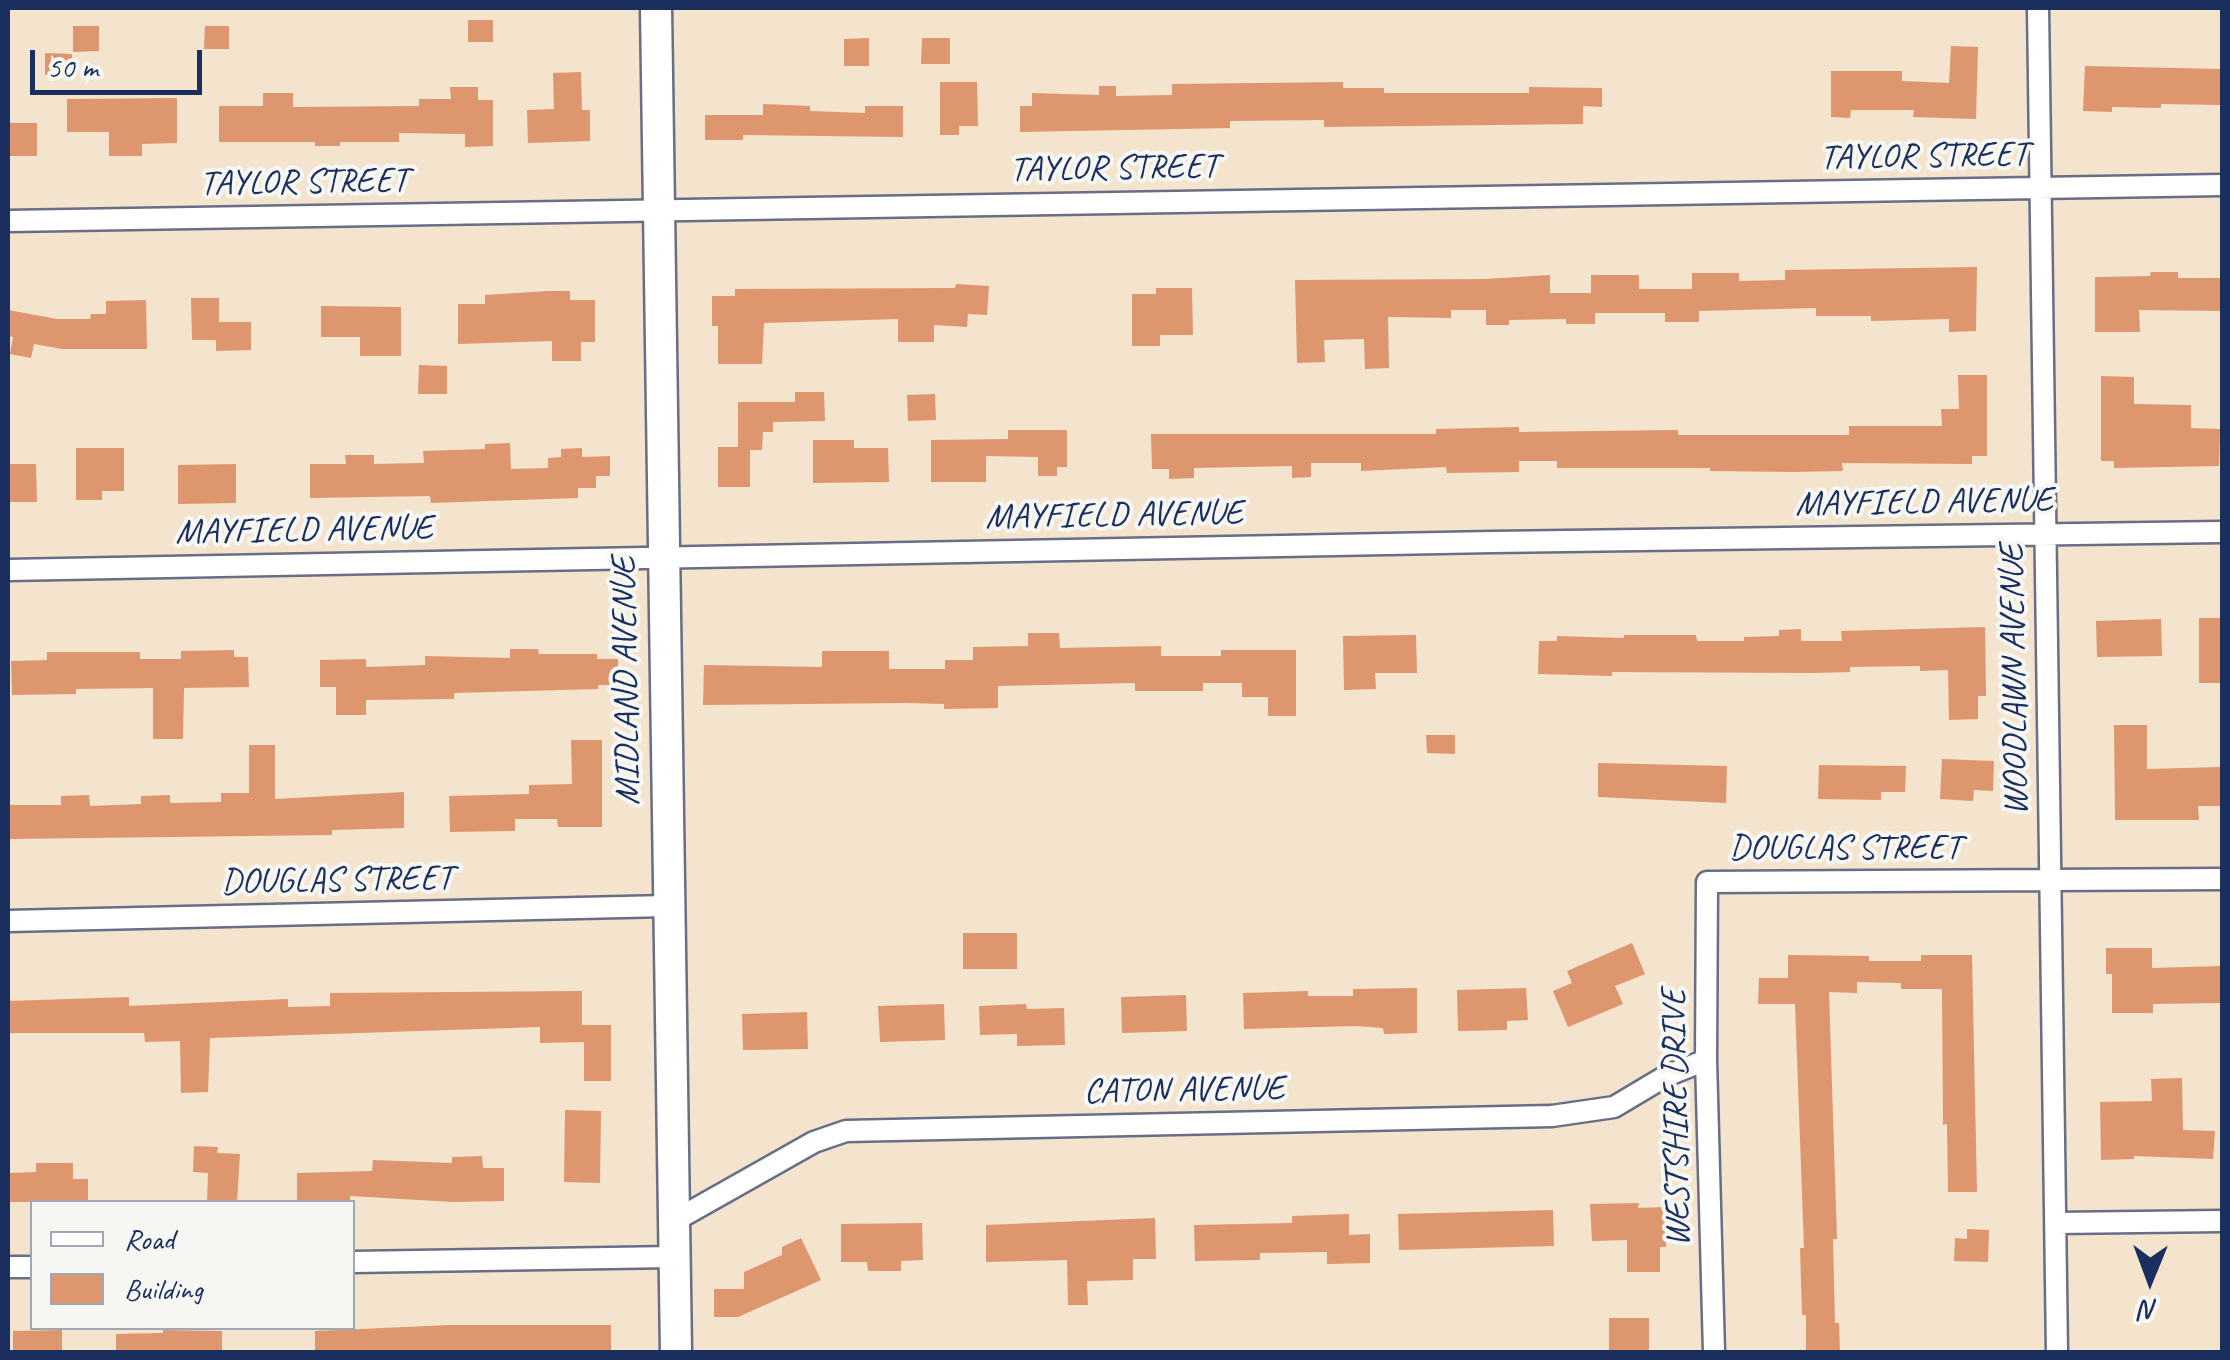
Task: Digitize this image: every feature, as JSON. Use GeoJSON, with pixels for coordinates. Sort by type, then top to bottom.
{"type":"FeatureCollection","features":[{"type":"Feature","properties":{"kind":"main road","name":"MIDLAND AVENUE"},"geometry":{"type":"LineString","coordinates":[[656,8],[676,1352]]}},
{"type":"Feature","properties":{"kind":"street","name":"WOODLAWN AVENUE"},"geometry":{"type":"LineString","coordinates":[[2038,8],[2057,1352]]}},
{"type":"Feature","properties":{"kind":"street","name":"TAYLOR STREET"},"geometry":{"type":"LineString","coordinates":[[8,221],[2222,185]]}},
{"type":"Feature","properties":{"kind":"street","name":"MAYFIELD AVENUE"},"geometry":{"type":"LineString","coordinates":[[8,570],[2222,532]]}},
{"type":"Feature","properties":{"kind":"street","name":"DOUGLAS STREET"},"geometry":{"type":"LineString","coordinates":[[1707,882],[2222,879]]}},
{"type":"Feature","properties":{"kind":"street","name":"WESTSHIRE DRIVE"},"geometry":{"type":"LineString","coordinates":[[1707,882],[1706,1060],[1714,1352]]}},
{"type":"Feature","properties":{"kind":"street","name":"DOUGLAS STREET"},"geometry":{"type":"LineString","coordinates":[[8,920],[668,906]]}},
{"type":"Feature","properties":{"kind":"street","name":"CATON AVENUE"},"geometry":{"type":"LineString","coordinates":[[674,1221],[814,1142],[846,1131],[1552,1116],[1614,1107],[1666,1076],[1706,1060]]}},
{"type":"Feature","properties":{"kind":"street"},"geometry":{"type":"LineString","coordinates":[[2056,1223],[2222,1221]]}},
{"type":"Feature","properties":{"kind":"street"},"geometry":{"type":"LineString","coordinates":[[355,1262],[674,1256]]}},
{"type":"Feature","properties":{"kind":"building"},"geometry":{"type":"Polygon","coordinates":[[[468,20],[493,20],[493,42],[468,42],[468,20]]]}},
{"type":"Feature","properties":{"kind":"building"},"geometry":{"type":"Polygon","coordinates":[[[73,26],[99,26],[99,51],[73,52],[73,26]]]}},
{"type":"Feature","properties":{"kind":"building"},"geometry":{"type":"Polygon","coordinates":[[[205,26],[229,26],[229,49],[204,49],[205,26]]]}},
{"type":"Feature","properties":{"kind":"building"},"geometry":{"type":"Polygon","coordinates":[[[869,38],[869,66],[844,66],[844,39],[869,38]]]}},
{"type":"Feature","properties":{"kind":"building"},"geometry":{"type":"Polygon","coordinates":[[[922,38],[950,38],[950,64],[921,64],[922,38]]]}},
{"type":"Feature","properties":{"kind":"building"},"geometry":{"type":"Polygon","coordinates":[[[1951,46],[1978,47],[1976,119],[1913,117],[1914,110],[1851,110],[1850,118],[1831,117],[1831,71],[1902,71],[1902,81],[1949,83],[1951,46]]]}},
{"type":"Feature","properties":{"kind":"building"},"geometry":{"type":"Polygon","coordinates":[[[45,53],[72,54],[72,75],[45,75],[45,53]]]}},
{"type":"Feature","properties":{"kind":"building"},"geometry":{"type":"Polygon","coordinates":[[[2085,66],[2222,69],[2222,105],[2161,104],[2161,108],[2083,111],[2085,66]]]}},
{"type":"Feature","properties":{"kind":"building"},"geometry":{"type":"Polygon","coordinates":[[[581,72],[582,110],[590,110],[590,141],[528,143],[527,110],[554,109],[553,73],[581,72]]]}},
{"type":"Feature","properties":{"kind":"building"},"geometry":{"type":"Polygon","coordinates":[[[940,82],[977,82],[978,126],[959,126],[959,135],[940,135],[940,82]]]}},
{"type":"Feature","properties":{"kind":"building"},"geometry":{"type":"Polygon","coordinates":[[[1343,82],[1343,88],[1384,88],[1384,93],[1529,93],[1529,87],[1602,88],[1602,107],[1583,106],[1583,124],[1324,127],[1324,120],[1230,121],[1230,128],[1020,132],[1020,106],[1032,106],[1032,93],[1099,95],[1099,86],[1116,86],[1116,96],[1172,95],[1172,84],[1343,82]]]}},
{"type":"Feature","properties":{"kind":"building"},"geometry":{"type":"Polygon","coordinates":[[[450,87],[478,87],[478,100],[493,100],[493,146],[465,147],[465,134],[399,133],[399,142],[340,142],[340,146],[315,146],[315,142],[219,142],[219,106],[263,106],[263,93],[293,93],[293,107],[419,106],[419,99],[451,99],[450,87]]]}},
{"type":"Feature","properties":{"kind":"building"},"geometry":{"type":"Polygon","coordinates":[[[177,98],[177,143],[142,144],[142,156],[109,156],[109,132],[67,132],[67,99],[177,98]]]}},
{"type":"Feature","properties":{"kind":"building"},"geometry":{"type":"Polygon","coordinates":[[[763,104],[865,113],[865,106],[903,106],[903,137],[743,135],[743,140],[705,140],[705,115],[763,115],[763,104]]]}},
{"type":"Feature","properties":{"kind":"building"},"geometry":{"type":"Polygon","coordinates":[[[8,123],[37,123],[37,156],[8,156],[8,123]]]}},
{"type":"Feature","properties":{"kind":"building"},"geometry":{"type":"Polygon","coordinates":[[[1977,267],[1976,331],[1949,332],[1949,319],[1871,321],[1871,316],[1816,316],[1816,308],[1699,311],[1699,322],[1665,322],[1665,313],[1595,313],[1595,324],[1566,324],[1566,319],[1509,320],[1509,325],[1486,325],[1486,310],[1451,310],[1451,318],[1388,317],[1389,368],[1365,369],[1364,339],[1324,340],[1325,362],[1297,363],[1295,280],[1550,275],[1550,293],[1591,293],[1591,275],[1639,275],[1639,289],[1692,289],[1692,273],[1739,273],[1739,281],[1785,280],[1785,270],[1977,267]]]}},
{"type":"Feature","properties":{"kind":"building"},"geometry":{"type":"Polygon","coordinates":[[[2151,272],[2178,272],[2178,278],[2222,278],[2222,311],[2139,310],[2140,332],[2095,332],[2095,277],[2150,276],[2151,272]]]}},
{"type":"Feature","properties":{"kind":"building"},"geometry":{"type":"Polygon","coordinates":[[[956,284],[989,286],[987,315],[968,314],[967,327],[934,325],[934,342],[898,342],[898,319],[764,323],[762,364],[718,364],[718,326],[712,326],[712,296],[735,296],[735,289],[955,288],[956,284]]]}},
{"type":"Feature","properties":{"kind":"building"},"geometry":{"type":"Polygon","coordinates":[[[1156,288],[1192,288],[1193,335],[1160,335],[1160,346],[1132,346],[1132,294],[1156,294],[1156,288]]]}},
{"type":"Feature","properties":{"kind":"building"},"geometry":{"type":"Polygon","coordinates":[[[570,291],[570,300],[595,300],[595,342],[581,342],[581,361],[552,361],[552,341],[458,344],[458,304],[485,304],[485,295],[570,291]]]}},
{"type":"Feature","properties":{"kind":"building"},"geometry":{"type":"Polygon","coordinates":[[[191,298],[219,298],[219,322],[251,322],[251,350],[216,351],[216,340],[192,340],[191,298]]]}},
{"type":"Feature","properties":{"kind":"building"},"geometry":{"type":"Polygon","coordinates":[[[146,300],[147,349],[62,349],[34,344],[31,358],[10,354],[13,337],[8,336],[8,310],[57,319],[90,319],[91,314],[106,314],[106,301],[146,300]]]}},
{"type":"Feature","properties":{"kind":"building"},"geometry":{"type":"Polygon","coordinates":[[[321,306],[401,307],[401,356],[360,356],[360,337],[321,337],[321,306]]]}},
{"type":"Feature","properties":{"kind":"building"},"geometry":{"type":"Polygon","coordinates":[[[419,365],[447,366],[447,394],[418,394],[419,365]]]}},
{"type":"Feature","properties":{"kind":"building"},"geometry":{"type":"Polygon","coordinates":[[[1958,375],[1987,375],[1987,456],[1972,456],[1972,464],[1842,463],[1843,471],[1793,472],[1557,468],[1557,461],[1519,461],[1519,472],[1447,473],[1446,467],[1361,471],[1361,463],[1311,463],[1311,477],[1292,478],[1292,466],[1194,468],[1194,478],[1169,479],[1169,469],[1152,469],[1151,434],[1436,434],[1436,429],[1519,427],[1519,432],[1678,430],[1678,435],[1849,435],[1849,426],[1942,426],[1941,409],[1959,409],[1958,375]]]}},
{"type":"Feature","properties":{"kind":"building"},"geometry":{"type":"Polygon","coordinates":[[[2101,376],[2134,377],[2134,404],[2191,405],[2191,428],[2220,429],[2219,466],[2114,468],[2114,461],[2101,461],[2101,376]]]}},
{"type":"Feature","properties":{"kind":"building"},"geometry":{"type":"Polygon","coordinates":[[[795,392],[824,392],[825,421],[773,422],[773,432],[763,432],[762,450],[750,450],[750,487],[718,487],[718,447],[738,447],[738,402],[795,402],[795,392]]]}},
{"type":"Feature","properties":{"kind":"building"},"geometry":{"type":"Polygon","coordinates":[[[935,394],[936,420],[908,421],[907,395],[935,394]]]}},
{"type":"Feature","properties":{"kind":"building"},"geometry":{"type":"Polygon","coordinates":[[[1008,430],[1067,430],[1067,467],[1057,467],[1057,476],[1038,476],[1038,457],[986,456],[986,482],[931,482],[931,440],[1008,439],[1008,430]]]}},
{"type":"Feature","properties":{"kind":"building"},"geometry":{"type":"Polygon","coordinates":[[[813,440],[854,440],[854,448],[888,448],[889,482],[813,483],[813,440]]]}},
{"type":"Feature","properties":{"kind":"building"},"geometry":{"type":"Polygon","coordinates":[[[510,443],[511,469],[548,468],[548,458],[561,457],[561,449],[582,448],[582,457],[610,456],[610,476],[596,476],[596,488],[578,488],[578,498],[431,503],[430,496],[310,498],[310,464],[346,464],[345,455],[374,455],[374,464],[424,463],[423,451],[485,449],[485,444],[510,443]]]}},
{"type":"Feature","properties":{"kind":"building"},"geometry":{"type":"Polygon","coordinates":[[[76,448],[124,448],[124,491],[102,491],[102,500],[76,500],[76,448]]]}},
{"type":"Feature","properties":{"kind":"building"},"geometry":{"type":"Polygon","coordinates":[[[8,464],[36,464],[37,502],[8,502],[8,464]]]}},
{"type":"Feature","properties":{"kind":"building"},"geometry":{"type":"Polygon","coordinates":[[[236,464],[236,503],[178,504],[178,465],[236,464]]]}},
{"type":"Feature","properties":{"kind":"building"},"geometry":{"type":"Polygon","coordinates":[[[2199,618],[2222,618],[2222,683],[2199,683],[2199,618]]]}},
{"type":"Feature","properties":{"kind":"building"},"geometry":{"type":"Polygon","coordinates":[[[2161,619],[2162,656],[2097,657],[2096,621],[2161,619]]]}},
{"type":"Feature","properties":{"kind":"building"},"geometry":{"type":"Polygon","coordinates":[[[1985,627],[1986,696],[1978,696],[1978,719],[1949,720],[1948,670],[1920,671],[1920,666],[1850,667],[1850,672],[1813,673],[1538,674],[1539,641],[1557,641],[1557,636],[1696,635],[1697,641],[1744,641],[1744,637],[1779,636],[1779,630],[1801,629],[1801,641],[1842,641],[1841,631],[1985,627]]]}},
{"type":"Feature","properties":{"kind":"building"},"geometry":{"type":"Polygon","coordinates":[[[1028,633],[1059,633],[1060,648],[1161,646],[1161,656],[1221,656],[1221,650],[1296,650],[1296,716],[1268,716],[1268,697],[1242,697],[1242,683],[1203,683],[1203,691],[1135,691],[1135,683],[998,686],[998,708],[944,709],[944,704],[906,703],[703,705],[704,665],[822,667],[822,651],[889,651],[889,669],[945,669],[945,660],[973,660],[973,647],[1028,646],[1028,633]]]}},
{"type":"Feature","properties":{"kind":"building"},"geometry":{"type":"Polygon","coordinates":[[[1416,635],[1417,673],[1375,673],[1376,689],[1344,690],[1343,636],[1416,635]]]}},
{"type":"Feature","properties":{"kind":"building"},"geometry":{"type":"Polygon","coordinates":[[[510,649],[538,649],[539,654],[597,654],[597,659],[618,659],[618,685],[598,685],[598,689],[454,693],[454,699],[366,700],[366,715],[336,715],[336,687],[320,687],[320,660],[366,659],[366,667],[425,665],[425,656],[510,658],[510,649]]]}},
{"type":"Feature","properties":{"kind":"building"},"geometry":{"type":"Polygon","coordinates":[[[234,650],[234,657],[248,657],[249,687],[184,688],[183,739],[153,739],[153,688],[12,695],[11,661],[47,660],[47,652],[140,652],[140,659],[181,659],[181,651],[234,650]]]}},
{"type":"Feature","properties":{"kind":"building"},"geometry":{"type":"Polygon","coordinates":[[[2114,725],[2147,725],[2147,769],[2222,767],[2222,806],[2198,806],[2199,820],[2115,820],[2114,725]]]}},
{"type":"Feature","properties":{"kind":"building"},"geometry":{"type":"Polygon","coordinates":[[[1426,735],[1455,735],[1455,754],[1427,753],[1426,735]]]}},
{"type":"Feature","properties":{"kind":"building"},"geometry":{"type":"Polygon","coordinates":[[[571,740],[602,740],[602,827],[558,827],[557,819],[515,819],[515,831],[450,832],[449,796],[529,794],[529,785],[572,784],[571,740]]]}},
{"type":"Feature","properties":{"kind":"building"},"geometry":{"type":"Polygon","coordinates":[[[249,745],[275,745],[275,799],[404,792],[404,828],[332,830],[332,835],[8,839],[8,805],[61,805],[61,796],[89,795],[90,806],[141,804],[141,796],[170,795],[170,803],[221,802],[221,793],[249,793],[249,745]]]}},
{"type":"Feature","properties":{"kind":"building"},"geometry":{"type":"Polygon","coordinates":[[[1942,759],[1994,761],[1993,791],[1974,790],[1973,801],[1940,799],[1942,759]]]}},
{"type":"Feature","properties":{"kind":"building"},"geometry":{"type":"Polygon","coordinates":[[[1598,763],[1727,766],[1726,803],[1598,797],[1598,763]]]}},
{"type":"Feature","properties":{"kind":"building"},"geometry":{"type":"Polygon","coordinates":[[[1819,765],[1906,766],[1905,792],[1881,792],[1881,800],[1818,799],[1819,765]]]}},
{"type":"Feature","properties":{"kind":"building"},"geometry":{"type":"Polygon","coordinates":[[[963,933],[1017,933],[1017,969],[963,969],[963,933]]]}},
{"type":"Feature","properties":{"kind":"building"},"geometry":{"type":"Polygon","coordinates":[[[1632,943],[1645,974],[1615,986],[1623,1004],[1568,1027],[1553,991],[1572,983],[1567,971],[1632,943]]]}},
{"type":"Feature","properties":{"kind":"building"},"geometry":{"type":"Polygon","coordinates":[[[2106,948],[2152,948],[2152,968],[2222,966],[2222,1003],[2153,1004],[2153,1013],[2112,1013],[2112,974],[2106,974],[2106,948]]]}},
{"type":"Feature","properties":{"kind":"building"},"geometry":{"type":"Polygon","coordinates":[[[1788,955],[1921,961],[1921,955],[1972,955],[1977,1192],[1948,1192],[1947,1124],[1943,1125],[1942,989],[1901,989],[1901,983],[1857,982],[1857,993],[1829,992],[1837,1239],[1833,1239],[1835,1323],[1839,1323],[1840,1352],[1806,1352],[1795,1004],[1758,1004],[1759,978],[1788,978],[1788,955]]]}},
{"type":"Feature","properties":{"kind":"building"},"geometry":{"type":"Polygon","coordinates":[[[1417,988],[1417,1033],[1384,1034],[1383,1028],[1355,1026],[1244,1029],[1243,993],[1308,991],[1308,996],[1353,996],[1353,989],[1417,988]]]}},
{"type":"Feature","properties":{"kind":"building"},"geometry":{"type":"Polygon","coordinates":[[[1526,988],[1528,1020],[1507,1021],[1507,1030],[1458,1031],[1457,990],[1526,988]]]}},
{"type":"Feature","properties":{"kind":"building"},"geometry":{"type":"Polygon","coordinates":[[[582,991],[582,1025],[611,1025],[611,1081],[584,1081],[584,1042],[540,1043],[540,1027],[210,1038],[208,1092],[181,1093],[180,1041],[145,1042],[144,1033],[8,1033],[8,1001],[129,997],[129,1006],[288,999],[288,1007],[330,1006],[330,993],[582,991]]]}},
{"type":"Feature","properties":{"kind":"building"},"geometry":{"type":"Polygon","coordinates":[[[1186,995],[1187,1031],[1122,1033],[1121,997],[1186,995]]]}},
{"type":"Feature","properties":{"kind":"building"},"geometry":{"type":"Polygon","coordinates":[[[944,1004],[945,1040],[880,1042],[878,1006],[944,1004]]]}},
{"type":"Feature","properties":{"kind":"building"},"geometry":{"type":"Polygon","coordinates":[[[1026,1004],[1027,1009],[1064,1008],[1065,1045],[1017,1046],[1017,1034],[980,1035],[979,1006],[1026,1004]]]}},
{"type":"Feature","properties":{"kind":"building"},"geometry":{"type":"Polygon","coordinates":[[[807,1012],[808,1049],[743,1050],[742,1014],[807,1012]]]}},
{"type":"Feature","properties":{"kind":"building"},"geometry":{"type":"Polygon","coordinates":[[[2182,1078],[2183,1130],[2215,1131],[2213,1159],[2134,1156],[2101,1160],[2100,1102],[2152,1101],[2151,1079],[2182,1078]]]}},
{"type":"Feature","properties":{"kind":"building"},"geometry":{"type":"Polygon","coordinates":[[[565,1110],[601,1111],[600,1183],[564,1182],[565,1110]]]}},
{"type":"Feature","properties":{"kind":"building"},"geometry":{"type":"Polygon","coordinates":[[[194,1146],[218,1147],[217,1153],[240,1154],[237,1200],[207,1200],[208,1173],[193,1172],[194,1146]]]}},
{"type":"Feature","properties":{"kind":"building"},"geometry":{"type":"Polygon","coordinates":[[[482,1156],[483,1168],[504,1168],[504,1201],[350,1196],[350,1200],[297,1200],[297,1173],[372,1171],[373,1160],[452,1163],[452,1157],[482,1156]]]}},
{"type":"Feature","properties":{"kind":"building"},"geometry":{"type":"Polygon","coordinates":[[[36,1163],[73,1163],[73,1179],[88,1179],[88,1200],[8,1202],[8,1173],[36,1172],[36,1163]]]}},
{"type":"Feature","properties":{"kind":"building"},"geometry":{"type":"Polygon","coordinates":[[[1639,1203],[1638,1208],[1665,1207],[1666,1247],[1660,1247],[1660,1272],[1627,1272],[1627,1240],[1592,1241],[1590,1204],[1639,1203]]]}},
{"type":"Feature","properties":{"kind":"building"},"geometry":{"type":"Polygon","coordinates":[[[1553,1210],[1554,1246],[1399,1250],[1398,1214],[1553,1210]]]}},
{"type":"Feature","properties":{"kind":"building"},"geometry":{"type":"Polygon","coordinates":[[[1349,1214],[1349,1235],[1370,1234],[1370,1263],[1327,1264],[1327,1252],[1260,1253],[1260,1260],[1195,1261],[1194,1225],[1292,1223],[1292,1216],[1349,1214]]]}},
{"type":"Feature","properties":{"kind":"building"},"geometry":{"type":"Polygon","coordinates":[[[1155,1218],[1156,1259],[1133,1259],[1133,1280],[1087,1281],[1088,1305],[1068,1305],[1067,1260],[986,1262],[986,1225],[1155,1218]]]}},
{"type":"Feature","properties":{"kind":"building"},"geometry":{"type":"Polygon","coordinates":[[[922,1223],[923,1260],[901,1261],[901,1271],[868,1271],[867,1262],[841,1262],[841,1224],[922,1223]]]}},
{"type":"Feature","properties":{"kind":"building"},"geometry":{"type":"Polygon","coordinates":[[[1967,1229],[1989,1230],[1988,1262],[1954,1261],[1955,1238],[1967,1239],[1967,1229]]]}},
{"type":"Feature","properties":{"kind":"building"},"geometry":{"type":"Polygon","coordinates":[[[801,1238],[821,1280],[738,1317],[714,1317],[714,1289],[744,1289],[744,1272],[782,1255],[782,1247],[801,1238]]]}},
{"type":"Feature","properties":{"kind":"building"},"geometry":{"type":"Polygon","coordinates":[[[1609,1318],[1649,1318],[1649,1352],[1609,1352],[1609,1318]]]}},
{"type":"Feature","properties":{"kind":"building"},"geometry":{"type":"Polygon","coordinates":[[[611,1325],[611,1352],[315,1352],[315,1331],[611,1325]]]}},
{"type":"Feature","properties":{"kind":"building"},"geometry":{"type":"Polygon","coordinates":[[[62,1330],[62,1352],[13,1352],[13,1331],[62,1330]]]}},
{"type":"Feature","properties":{"kind":"building"},"geometry":{"type":"Polygon","coordinates":[[[222,1331],[222,1352],[116,1352],[116,1334],[222,1331]]]}}]}
